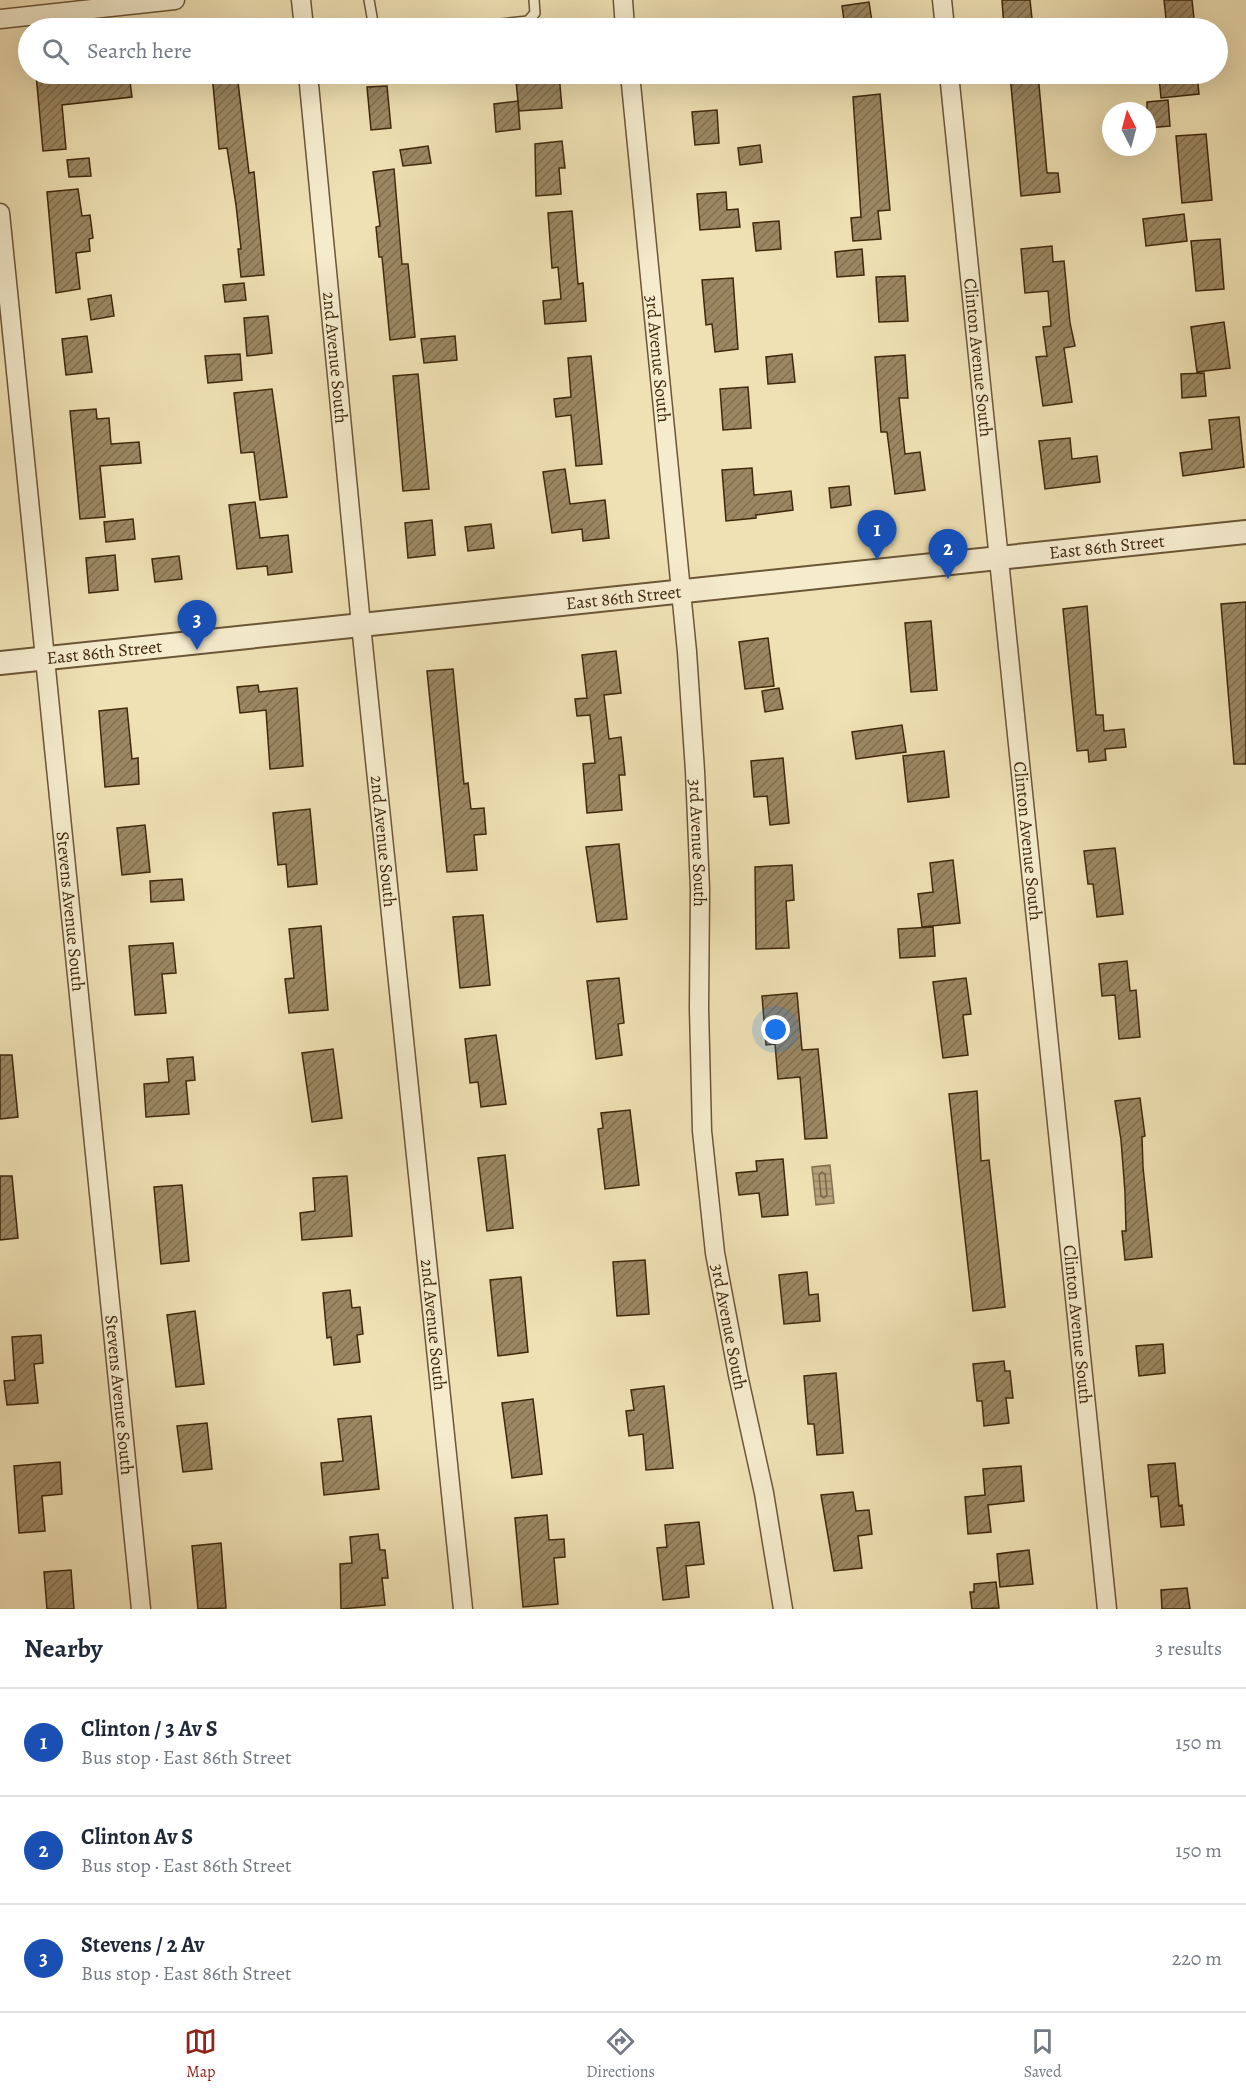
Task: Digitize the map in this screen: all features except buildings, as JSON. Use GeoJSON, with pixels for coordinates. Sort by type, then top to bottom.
{"type":"FeatureCollection","features":[{"type":"Feature","properties":{"kind":"street"},"geometry":{"type":"LineString","coordinates":[[0,19],[175,0]]}},
{"type":"Feature","properties":{"kind":"street"},"geometry":{"type":"LineString","coordinates":[[301,0],[302,18]]}},
{"type":"Feature","properties":{"kind":"street"},"geometry":{"type":"LineString","coordinates":[[622,0],[624,18]]}},
{"type":"Feature","properties":{"kind":"street"},"geometry":{"type":"LineString","coordinates":[[942,0],[944,18]]}},
{"type":"Feature","properties":{"kind":"street","name":"2nd Avenue South"},"geometry":{"type":"LineString","coordinates":[[309,84],[361,625],[463,1609]]}},
{"type":"Feature","properties":{"kind":"street","name":"3rd Avenue South"},"geometry":{"type":"LineString","coordinates":[[631,84],[693,735],[698,842],[702,1131],[715,1253],[738,1375],[764,1493],[783,1609]]}},
{"type":"Feature","properties":{"kind":"street","name":"Clinton Avenue South"},"geometry":{"type":"LineString","coordinates":[[950,84],[1107,1609]]}},
{"type":"Feature","properties":{"kind":"street","name":"Stevens Avenue South"},"geometry":{"type":"LineString","coordinates":[[0,213],[43,658],[141,1609]]}},
{"type":"Feature","properties":{"kind":"street","name":"East 86th Street"},"geometry":{"type":"LineString","coordinates":[[0,663],[1246,532]]}},
{"type":"Feature","properties":{"kind":"lane"},"geometry":{"type":"LineString","coordinates":[[369,0],[372,18]]}},
{"type":"Feature","properties":{"kind":"lane"},"geometry":{"type":"LineString","coordinates":[[531,18],[535,13],[534,0]]}},
{"type":"Feature","properties":{"kind":"water"},"geometry":{"type":"Polygon","coordinates":[[[830,1165],[834,1203],[816,1205],[812,1167],[830,1165]]]}},
{"type":"Feature","properties":{"kind":"place","name":"Clinton / 3 Av S"},"geometry":{"type":"Point","coordinates":[877,560]}},
{"type":"Feature","properties":{"kind":"place","name":"Clinton Av S"},"geometry":{"type":"Point","coordinates":[948,579]}},
{"type":"Feature","properties":{"kind":"place","name":"Stevens / 2 Av"},"geometry":{"type":"Point","coordinates":[197,650]}}]}
